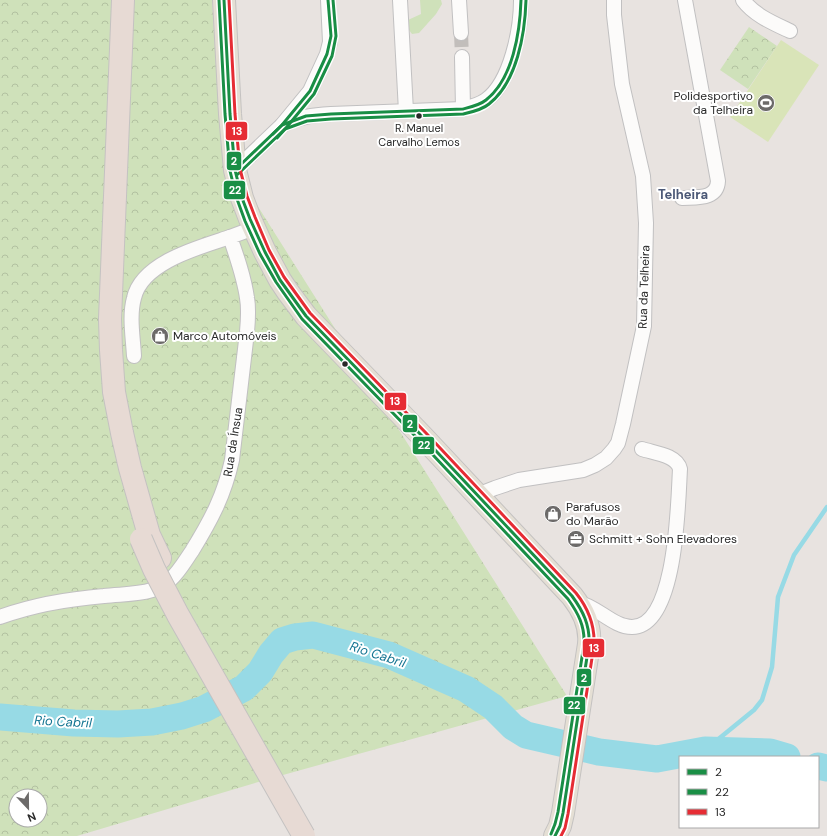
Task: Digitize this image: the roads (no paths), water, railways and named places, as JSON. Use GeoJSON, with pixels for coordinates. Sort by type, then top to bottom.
{"type":"FeatureCollection","features":[{"type":"Feature","properties":{"kind":"highway"},"geometry":{"type":"LineString","coordinates":[[112,0],[99,335],[101,369],[110,436],[116,462],[145,537],[162,565],[186,614],[315,836]]}},
{"type":"Feature","properties":{"kind":"highway"},"geometry":{"type":"LineString","coordinates":[[124,0],[110,311],[114,392],[122,432],[145,537],[154,569],[178,615],[304,836]]}},
{"type":"Feature","properties":{"kind":"main road"},"geometry":{"type":"LineString","coordinates":[[224,0],[230,114],[235,170],[242,198],[254,228],[280,280],[306,316],[478,495],[577,602],[584,615],[590,636],[563,813],[560,826],[555,836]]}},
{"type":"Feature","properties":{"kind":"street"},"geometry":{"type":"LineString","coordinates":[[235,170],[282,125],[310,91],[329,48],[330,36],[328,0]]}},
{"type":"Feature","properties":{"kind":"street"},"geometry":{"type":"LineString","coordinates":[[400,0],[406,111]]}},
{"type":"Feature","properties":{"kind":"street"},"geometry":{"type":"LineString","coordinates":[[459,0],[461,33]]}},
{"type":"Feature","properties":{"kind":"street"},"geometry":{"type":"LineString","coordinates":[[282,125],[298,119],[317,115],[463,109],[475,106],[486,99],[497,88],[508,67],[517,36],[520,18],[520,0]]}},
{"type":"Feature","properties":{"kind":"street","name":"Rua da Telheira"},"geometry":{"type":"LineString","coordinates":[[478,495],[519,480],[583,470],[595,465],[610,454],[618,443],[622,429],[644,326],[646,223],[643,176],[622,84],[614,15],[614,0]]}},
{"type":"Feature","properties":{"kind":"street"},"geometry":{"type":"LineString","coordinates":[[682,198],[699,197],[710,194],[717,187],[718,180],[685,0]]}},
{"type":"Feature","properties":{"kind":"street"},"geometry":{"type":"LineString","coordinates":[[745,1],[752,9],[767,20],[790,31]]}},
{"type":"Feature","properties":{"kind":"street"},"geometry":{"type":"LineString","coordinates":[[462,57],[463,109]]}},
{"type":"Feature","properties":{"kind":"street"},"geometry":{"type":"LineString","coordinates":[[134,356],[132,308],[136,290],[149,274],[170,260],[198,248],[254,228]]}},
{"type":"Feature","properties":{"kind":"street","name":"Rua da Ínsua"},"geometry":{"type":"LineString","coordinates":[[0,618],[24,610],[54,603],[152,590],[167,583],[177,573],[204,532],[223,493],[231,466],[247,332],[247,299],[244,283],[230,237]]}},
{"type":"Feature","properties":{"kind":"street"},"geometry":{"type":"LineString","coordinates":[[577,602],[589,606],[626,627],[635,627],[644,624],[652,617],[662,600],[669,576],[674,546],[680,469],[679,464],[672,459],[642,449]]}},
{"type":"Feature","properties":{"kind":"waterway"},"geometry":{"type":"LineString","coordinates":[[705,750],[754,710],[762,700],[772,667],[778,597],[794,555],[827,507]]}},
{"type":"Feature","properties":{"kind":"waterway","name":"Rio Cabril"},"geometry":{"type":"LineString","coordinates":[[0,717],[74,723],[118,724],[152,722],[182,716],[204,709],[244,688],[260,672],[271,654],[282,641],[295,637],[313,635],[389,655],[466,689],[493,707],[513,727],[526,735],[599,752],[657,759],[705,750],[770,752],[784,756]]}},
{"type":"Feature","properties":{"kind":"waterway","name":"Rio Cabril"},"geometry":{"type":"LineString","coordinates":[[819,766],[827,768]]}},
{"type":"Feature","properties":{"kind":"tunnel"},"geometry":{"type":"LineString","coordinates":[[461,33],[462,57]]}},
{"type":"Feature","properties":{"kind":"place","name":"Polidesportivo da Telheira"},"geometry":{"type":"Point","coordinates":[766,103]}},
{"type":"Feature","properties":{"kind":"place","name":"R. Manuel Carvalho Lemos"},"geometry":{"type":"Point","coordinates":[419,116]}},
{"type":"Feature","properties":{"kind":"place","name":"Marco Automóveis"},"geometry":{"type":"Point","coordinates":[160,336]}},
{"type":"Feature","properties":{"kind":"place","name":"Parafusos do Marão"},"geometry":{"type":"Point","coordinates":[553,514]}},
{"type":"Feature","properties":{"kind":"place","name":"Schmitt + Sohn Elevadores"},"geometry":{"type":"Point","coordinates":[576,539]}},
{"type":"Feature","properties":{"kind":"district","name":"Telheira"},"geometry":{"type":"Point","coordinates":[683,194]}}]}
